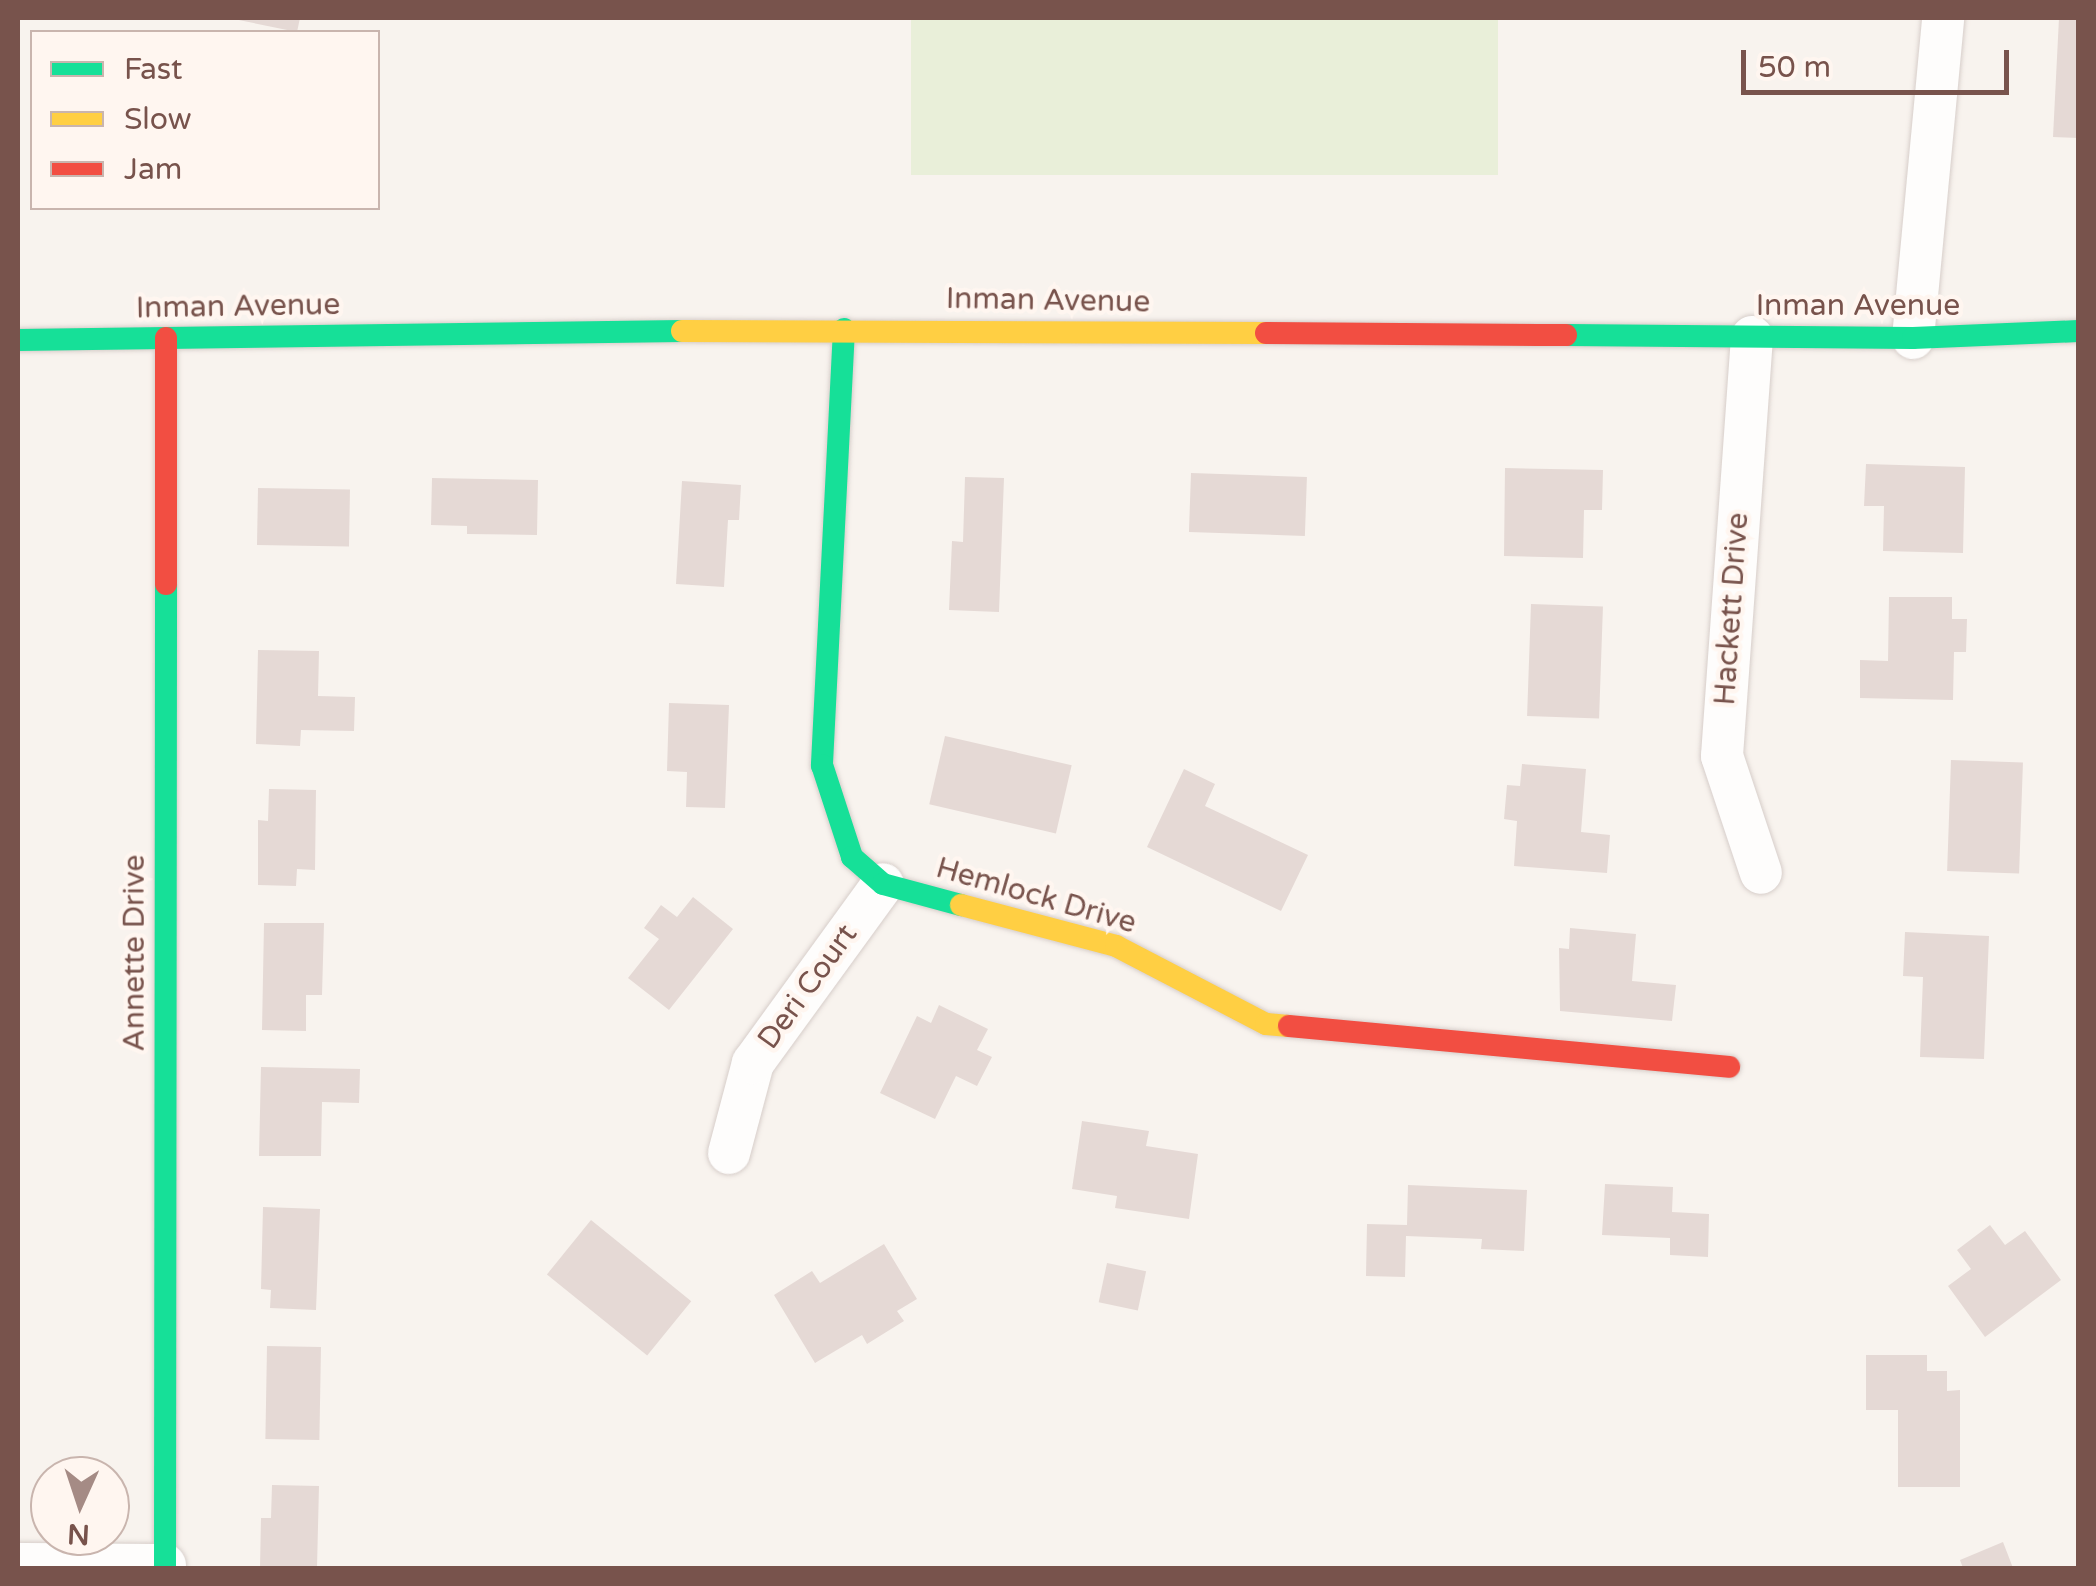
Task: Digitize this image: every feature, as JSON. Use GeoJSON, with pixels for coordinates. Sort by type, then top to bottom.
{"type":"FeatureCollection","features":[{"type":"Feature","properties":{"kind":"street"},"geometry":{"type":"LineString","coordinates":[[1913,338],[1943,18]]}},
{"type":"Feature","properties":{"kind":"street"},"geometry":{"type":"LineString","coordinates":[[844,328],[822,765],[852,858],[883,884]]}},
{"type":"Feature","properties":{"kind":"street","name":"Inman Avenue"},"geometry":{"type":"LineString","coordinates":[[18,340],[844,328],[1913,338],[2078,331]]}},
{"type":"Feature","properties":{"kind":"street","name":"Hackett Drive"},"geometry":{"type":"LineString","coordinates":[[1752,337],[1722,756],[1762,874]]}},
{"type":"Feature","properties":{"kind":"street","name":"Annette Drive"},"geometry":{"type":"LineString","coordinates":[[165,1567],[166,338]]}},
{"type":"Feature","properties":{"kind":"street","name":"Hemlock Drive"},"geometry":{"type":"LineString","coordinates":[[883,884],[1116,946],[1266,1024],[1729,1068]]}},
{"type":"Feature","properties":{"kind":"street","name":"Deri Court"},"geometry":{"type":"LineString","coordinates":[[729,1154],[752,1063],[883,884]]}},
{"type":"Feature","properties":{"kind":"street"},"geometry":{"type":"LineString","coordinates":[[18,1564],[165,1567]]}},
{"type":"Feature","properties":{"kind":"green space"},"geometry":{"type":"Polygon","coordinates":[[[911,18],[1498,18],[1498,175],[911,175],[911,18]]]}},
{"type":"Feature","properties":{"kind":"building"},"geometry":{"type":"Polygon","coordinates":[[[229,18],[300,18],[297,30],[229,18]]]}},
{"type":"Feature","properties":{"kind":"building"},"geometry":{"type":"Polygon","coordinates":[[[2059,18],[2078,18],[2078,138],[2053,137],[2059,18]]]}},
{"type":"Feature","properties":{"kind":"building"},"geometry":{"type":"Polygon","coordinates":[[[1866,464],[1965,467],[1963,553],[1883,551],[1884,506],[1864,506],[1866,464]]]}},
{"type":"Feature","properties":{"kind":"building"},"geometry":{"type":"Polygon","coordinates":[[[1505,468],[1603,470],[1602,510],[1584,510],[1583,558],[1504,556],[1505,468]]]}},
{"type":"Feature","properties":{"kind":"building"},"geometry":{"type":"Polygon","coordinates":[[[1191,473],[1307,477],[1305,536],[1189,532],[1191,473]]]}},
{"type":"Feature","properties":{"kind":"building"},"geometry":{"type":"Polygon","coordinates":[[[965,477],[1004,478],[999,612],[949,610],[952,541],[963,542],[965,477]]]}},
{"type":"Feature","properties":{"kind":"building"},"geometry":{"type":"Polygon","coordinates":[[[432,478],[538,480],[537,535],[467,534],[467,526],[431,525],[432,478]]]}},
{"type":"Feature","properties":{"kind":"building"},"geometry":{"type":"Polygon","coordinates":[[[682,481],[741,485],[739,520],[728,520],[724,587],[676,584],[682,481]]]}},
{"type":"Feature","properties":{"kind":"building"},"geometry":{"type":"Polygon","coordinates":[[[258,488],[350,490],[349,547],[257,545],[258,488]]]}},
{"type":"Feature","properties":{"kind":"building"},"geometry":{"type":"Polygon","coordinates":[[[1889,597],[1952,597],[1952,619],[1967,619],[1966,652],[1954,652],[1953,700],[1860,698],[1860,660],[1888,661],[1889,597]]]}},
{"type":"Feature","properties":{"kind":"building"},"geometry":{"type":"Polygon","coordinates":[[[1531,604],[1603,607],[1599,718],[1527,716],[1531,604]]]}},
{"type":"Feature","properties":{"kind":"building"},"geometry":{"type":"Polygon","coordinates":[[[258,650],[319,651],[318,696],[355,697],[354,731],[301,730],[300,746],[256,744],[258,650]]]}},
{"type":"Feature","properties":{"kind":"building"},"geometry":{"type":"Polygon","coordinates":[[[669,703],[729,705],[725,808],[686,807],[687,772],[667,771],[669,703]]]}},
{"type":"Feature","properties":{"kind":"building"},"geometry":{"type":"Polygon","coordinates":[[[945,736],[1072,765],[1056,833],[929,804],[945,736]]]}},
{"type":"Feature","properties":{"kind":"building"},"geometry":{"type":"Polygon","coordinates":[[[1951,760],[2023,763],[2019,873],[1947,871],[1951,760]]]}},
{"type":"Feature","properties":{"kind":"building"},"geometry":{"type":"Polygon","coordinates":[[[1522,764],[1586,769],[1581,832],[1610,835],[1607,873],[1514,866],[1517,821],[1504,819],[1507,785],[1520,786],[1522,764]]]}},
{"type":"Feature","properties":{"kind":"building"},"geometry":{"type":"Polygon","coordinates":[[[1184,769],[1215,784],[1205,806],[1308,855],[1281,911],[1147,847],[1184,769]]]}},
{"type":"Feature","properties":{"kind":"building"},"geometry":{"type":"Polygon","coordinates":[[[269,789],[316,790],[315,870],[297,869],[296,886],[258,885],[258,820],[268,821],[269,789]]]}},
{"type":"Feature","properties":{"kind":"building"},"geometry":{"type":"Polygon","coordinates":[[[693,897],[733,929],[669,1010],[628,978],[659,939],[644,928],[661,905],[677,917],[693,897]]]}},
{"type":"Feature","properties":{"kind":"building"},"geometry":{"type":"Polygon","coordinates":[[[264,923],[324,923],[322,995],[306,995],[306,1031],[262,1030],[264,923]]]}},
{"type":"Feature","properties":{"kind":"building"},"geometry":{"type":"Polygon","coordinates":[[[1570,928],[1636,934],[1632,981],[1676,985],[1672,1021],[1560,1011],[1559,948],[1569,949],[1570,928]]]}},
{"type":"Feature","properties":{"kind":"building"},"geometry":{"type":"Polygon","coordinates":[[[1905,932],[1989,936],[1984,1059],[1920,1057],[1923,977],[1903,976],[1905,932]]]}},
{"type":"Feature","properties":{"kind":"building"},"geometry":{"type":"Polygon","coordinates":[[[939,1005],[988,1029],[977,1050],[992,1057],[977,1086],[956,1076],[935,1119],[880,1093],[917,1016],[931,1023],[939,1005]]]}},
{"type":"Feature","properties":{"kind":"building"},"geometry":{"type":"Polygon","coordinates":[[[261,1067],[360,1069],[359,1103],[322,1102],[321,1156],[259,1156],[261,1067]]]}},
{"type":"Feature","properties":{"kind":"building"},"geometry":{"type":"Polygon","coordinates":[[[1082,1121],[1149,1131],[1146,1146],[1198,1154],[1189,1219],[1115,1208],[1117,1196],[1072,1189],[1082,1121]]]}},
{"type":"Feature","properties":{"kind":"building"},"geometry":{"type":"Polygon","coordinates":[[[1605,1184],[1673,1187],[1672,1212],[1709,1214],[1708,1257],[1670,1255],[1670,1238],[1602,1235],[1605,1184]]]}},
{"type":"Feature","properties":{"kind":"building"},"geometry":{"type":"Polygon","coordinates":[[[1408,1185],[1527,1190],[1524,1251],[1481,1249],[1482,1239],[1406,1236],[1405,1277],[1366,1276],[1367,1224],[1407,1225],[1408,1185]]]}},
{"type":"Feature","properties":{"kind":"building"},"geometry":{"type":"Polygon","coordinates":[[[263,1207],[320,1209],[316,1310],[270,1308],[271,1290],[261,1289],[263,1207]]]}},
{"type":"Feature","properties":{"kind":"building"},"geometry":{"type":"Polygon","coordinates":[[[591,1220],[691,1301],[647,1356],[547,1274],[591,1220]]]}},
{"type":"Feature","properties":{"kind":"building"},"geometry":{"type":"Polygon","coordinates":[[[1990,1225],[2005,1245],[2025,1231],[2061,1280],[1985,1337],[1948,1286],[1971,1269],[1957,1250],[1990,1225]]]}},
{"type":"Feature","properties":{"kind":"building"},"geometry":{"type":"Polygon","coordinates":[[[884,1244],[917,1299],[897,1311],[904,1321],[867,1344],[862,1335],[815,1363],[774,1295],[812,1271],[820,1283],[884,1244]]]}},
{"type":"Feature","properties":{"kind":"building"},"geometry":{"type":"Polygon","coordinates":[[[1107,1263],[1146,1271],[1138,1310],[1099,1302],[1107,1263]]]}},
{"type":"Feature","properties":{"kind":"building"},"geometry":{"type":"Polygon","coordinates":[[[267,1346],[321,1347],[319,1440],[265,1439],[267,1346]]]}},
{"type":"Feature","properties":{"kind":"building"},"geometry":{"type":"Polygon","coordinates":[[[1866,1355],[1927,1355],[1927,1371],[1947,1371],[1947,1391],[1960,1390],[1960,1487],[1898,1487],[1898,1410],[1866,1410],[1866,1355]]]}},
{"type":"Feature","properties":{"kind":"building"},"geometry":{"type":"Polygon","coordinates":[[[272,1485],[319,1486],[317,1568],[260,1568],[261,1518],[271,1518],[272,1485]]]}},
{"type":"Feature","properties":{"kind":"building"},"geometry":{"type":"Polygon","coordinates":[[[2003,1542],[2013,1568],[1963,1568],[1960,1560],[2003,1542]]]}},
{"type":"Feature","properties":{"kind":"traffic: fast"},"geometry":{"type":"LineString","coordinates":[[844,329],[822,765],[852,857],[883,884],[961,905]]}},
{"type":"Feature","properties":{"kind":"traffic: fast"},"geometry":{"type":"LineString","coordinates":[[18,340],[682,331]]}},
{"type":"Feature","properties":{"kind":"traffic: fast"},"geometry":{"type":"LineString","coordinates":[[1566,335],[1913,338],[2078,331]]}},
{"type":"Feature","properties":{"kind":"traffic: fast"},"geometry":{"type":"LineString","coordinates":[[165,1568],[166,584]]}},
{"type":"Feature","properties":{"kind":"traffic: slow"},"geometry":{"type":"LineString","coordinates":[[682,331],[1266,333]]}},
{"type":"Feature","properties":{"kind":"traffic: slow"},"geometry":{"type":"LineString","coordinates":[[961,905],[1116,946],[1266,1024],[1289,1026]]}},
{"type":"Feature","properties":{"kind":"traffic: jam"},"geometry":{"type":"LineString","coordinates":[[1266,333],[1566,335]]}},
{"type":"Feature","properties":{"kind":"traffic: jam"},"geometry":{"type":"LineString","coordinates":[[166,338],[166,584]]}},
{"type":"Feature","properties":{"kind":"traffic: jam"},"geometry":{"type":"LineString","coordinates":[[1289,1026],[1729,1067]]}}]}
